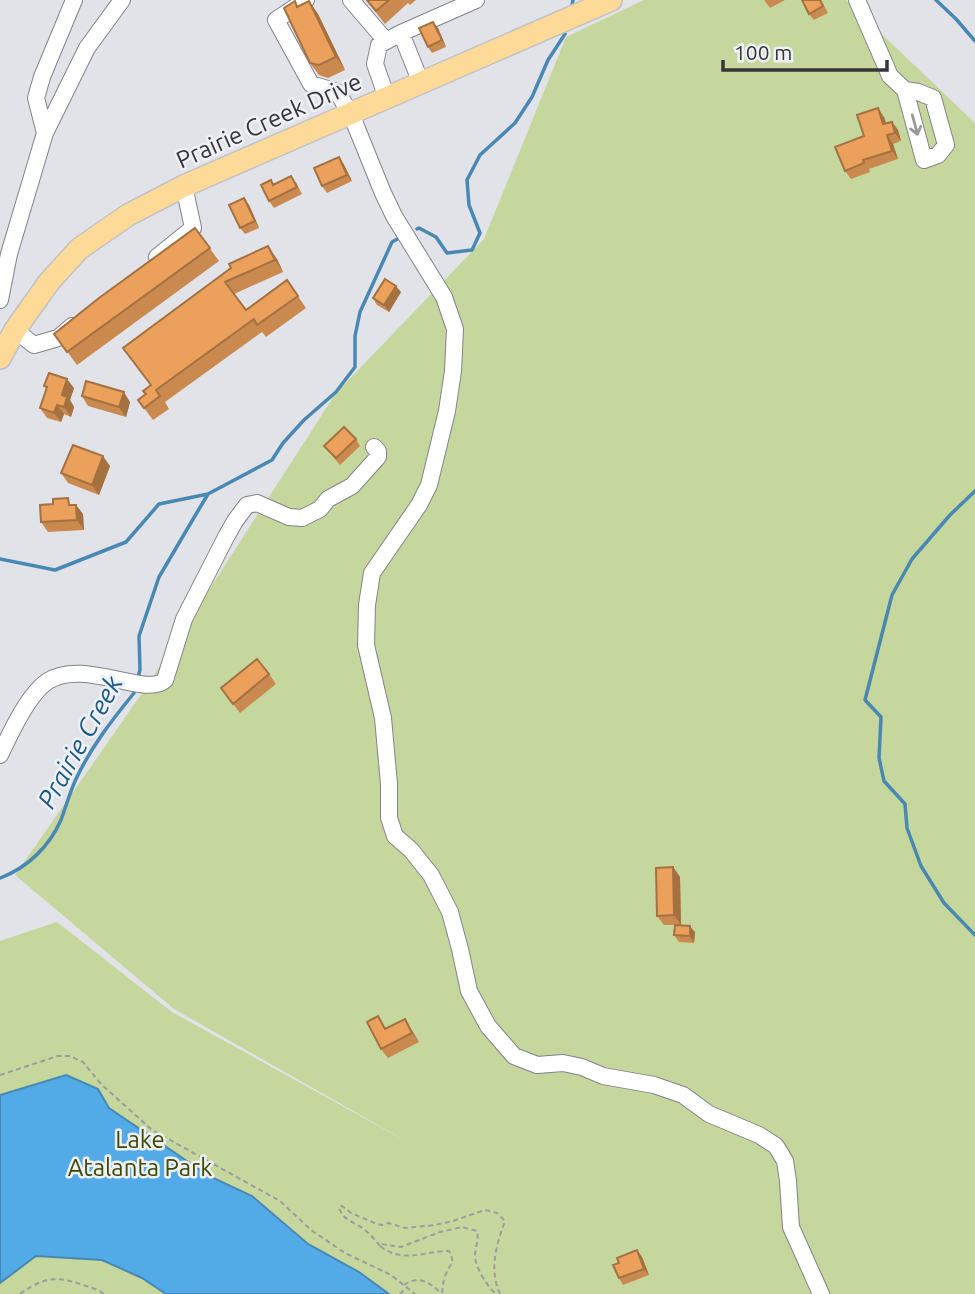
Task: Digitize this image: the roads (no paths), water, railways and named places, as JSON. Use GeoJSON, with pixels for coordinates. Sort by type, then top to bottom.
{"type":"FeatureCollection","features":[{"type":"Feature","properties":{"kind":"main road","name":"Prairie Creek Drive"},"geometry":{"type":"LineString","coordinates":[[0,358],[15,330],[50,282],[79,249],[128,215],[184,186],[611,0]]}},
{"type":"Feature","properties":{"kind":"street"},"geometry":{"type":"LineString","coordinates":[[45,133],[36,98],[75,0]]}},
{"type":"Feature","properties":{"kind":"street"},"geometry":{"type":"LineString","coordinates":[[0,300],[9,254],[45,133],[87,48],[122,0]]}},
{"type":"Feature","properties":{"kind":"street"},"geometry":{"type":"LineString","coordinates":[[306,0],[276,20],[311,84],[337,92],[351,114],[383,193],[444,297],[456,329],[447,411],[429,485],[419,505],[372,573],[367,605],[366,645],[383,718],[389,818],[395,836],[411,850],[431,876],[450,912],[469,991],[488,1026],[514,1056],[537,1065],[563,1063],[583,1067],[603,1076],[654,1085],[683,1095],[709,1114],[759,1135],[776,1146],[785,1161],[791,1227],[821,1294]]}},
{"type":"Feature","properties":{"kind":"street"},"geometry":{"type":"LineString","coordinates":[[387,98],[375,64],[379,45],[476,0]]}},
{"type":"Feature","properties":{"kind":"street"},"geometry":{"type":"LineString","coordinates":[[857,0],[890,76],[905,90],[924,160],[937,155],[946,145],[933,98],[905,90]]}},
{"type":"Feature","properties":{"kind":"street"},"geometry":{"type":"LineString","coordinates":[[354,1],[386,41]]}},
{"type":"Feature","properties":{"kind":"street"},"geometry":{"type":"LineString","coordinates":[[401,33],[421,83]]}},
{"type":"Feature","properties":{"kind":"street"},"geometry":{"type":"LineString","coordinates":[[141,270],[192,228],[184,186]]}},
{"type":"Feature","properties":{"kind":"street"},"geometry":{"type":"LineString","coordinates":[[15,330],[34,345],[58,338],[89,312]]}},
{"type":"Feature","properties":{"kind":"street"},"geometry":{"type":"LineString","coordinates":[[0,755],[25,707],[47,682],[77,674],[93,674],[137,684],[160,684],[165,680],[184,619],[226,537],[247,505],[257,503],[289,517],[302,518],[320,509],[328,499],[352,486],[378,457],[379,451],[374,447]]}},
{"type":"Feature","properties":{"kind":"water"},"geometry":{"type":"Polygon","coordinates":[[[66,1075],[98,1089],[109,1108],[209,1176],[252,1196],[308,1244],[359,1272],[389,1294],[166,1294],[142,1278],[102,1260],[36,1256],[0,1283],[0,1095],[66,1075]]]}},
{"type":"Feature","properties":{"kind":"waterway","name":"Prairie Creek"},"geometry":{"type":"LineString","coordinates":[[571,10],[573,0]]}},
{"type":"Feature","properties":{"kind":"waterway"},"geometry":{"type":"LineString","coordinates":[[936,0],[975,41]]}},
{"type":"Feature","properties":{"kind":"waterway","name":"Prairie Creek"},"geometry":{"type":"LineString","coordinates":[[417,229],[436,237],[447,253],[472,250],[480,233],[469,205],[467,180],[480,155],[515,123],[565,34]]}},
{"type":"Feature","properties":{"kind":"waterway","name":"Prairie Creek"},"geometry":{"type":"LineString","coordinates":[[138,677],[139,636],[159,577],[208,494],[272,460],[283,443],[336,392],[355,367],[355,336],[360,312],[392,242],[401,237]]}},
{"type":"Feature","properties":{"kind":"waterway"},"geometry":{"type":"LineString","coordinates":[[975,491],[912,559],[892,595],[865,700],[881,717],[879,758],[884,781],[905,804],[907,828],[921,866],[944,903],[975,935]]}},
{"type":"Feature","properties":{"kind":"waterway"},"geometry":{"type":"LineString","coordinates":[[0,559],[55,570],[126,542],[159,504],[208,494]]}},
{"type":"Feature","properties":{"kind":"waterway","name":"Prairie Creek"},"geometry":{"type":"LineString","coordinates":[[0,878],[19,869],[44,848],[61,820],[88,756],[135,688]]}},
{"type":"Feature","properties":{"kind":"park label","name":"Lake Atalanta Park"},"geometry":{"type":"Point","coordinates":[140,1154]}}]}
